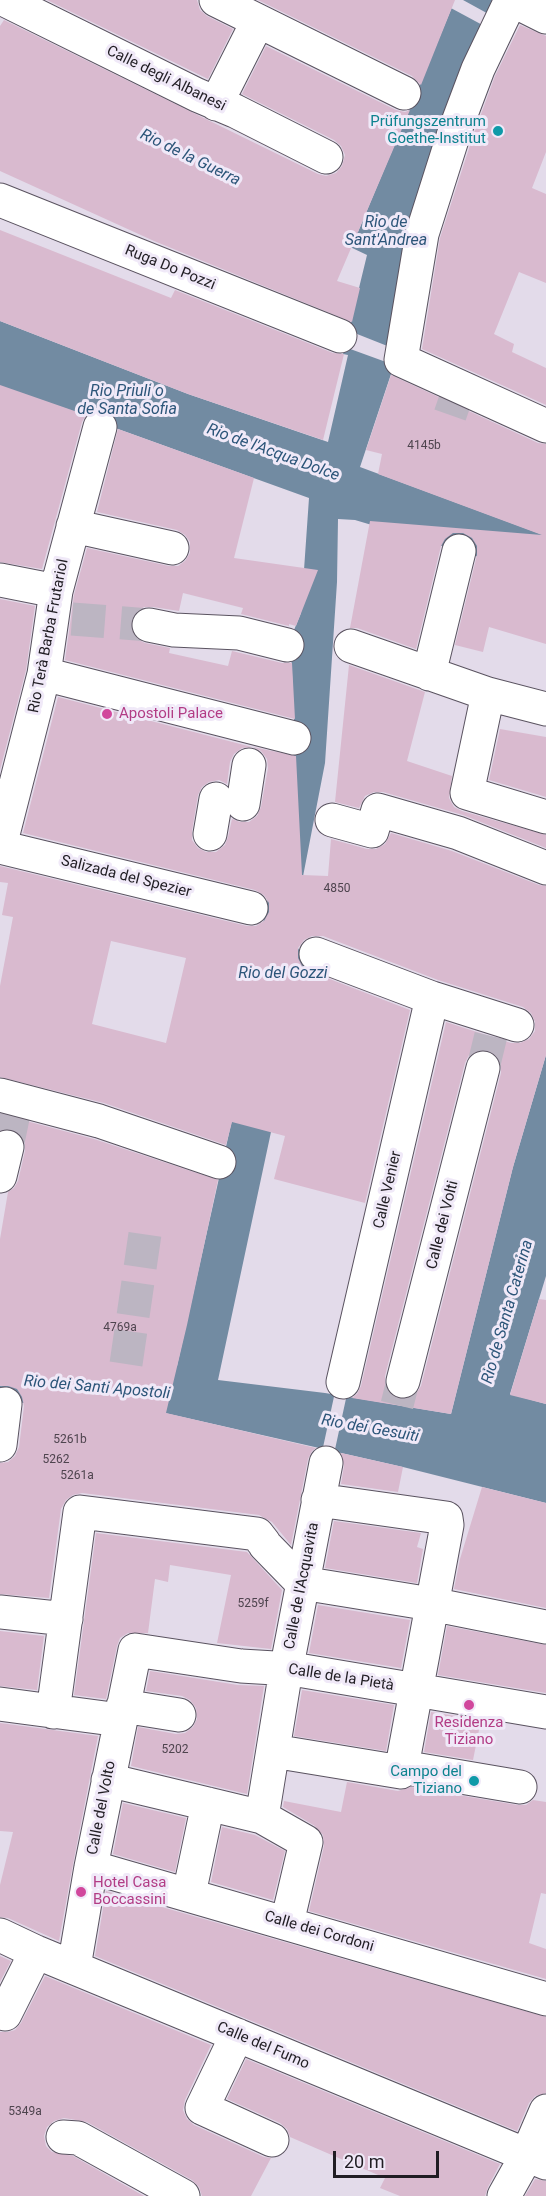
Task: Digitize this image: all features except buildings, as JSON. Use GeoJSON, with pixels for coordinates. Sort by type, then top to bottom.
{"type":"FeatureCollection","features":[{"type":"Feature","properties":{"kind":"street"},"geometry":{"type":"LineString","coordinates":[[0,11],[7,0]]}},
{"type":"Feature","properties":{"kind":"street","name":"Calle degli Albanesi"},"geometry":{"type":"LineString","coordinates":[[7,0],[326,157]]}},
{"type":"Feature","properties":{"kind":"street"},"geometry":{"type":"LineString","coordinates":[[216,0],[404,93]]}},
{"type":"Feature","properties":{"kind":"street"},"geometry":{"type":"LineString","coordinates":[[546,17],[512,0],[478,69],[455,130],[422,234],[401,360],[459,389],[546,426]]}},
{"type":"Feature","properties":{"kind":"street"},"geometry":{"type":"LineString","coordinates":[[216,104],[258,21]]}},
{"type":"Feature","properties":{"kind":"street","name":"Ruga Do Pozzi"},"geometry":{"type":"LineString","coordinates":[[0,200],[340,336]]}},
{"type":"Feature","properties":{"kind":"street","name":"Rio Terà Barba Frutariol"},"geometry":{"type":"LineString","coordinates":[[2,834],[60,609],[73,526],[100,427]]}},
{"type":"Feature","properties":{"kind":"street"},"geometry":{"type":"LineString","coordinates":[[73,526],[172,548]]}},
{"type":"Feature","properties":{"kind":"street"},"geometry":{"type":"LineString","coordinates":[[429,674],[459,551]]}},
{"type":"Feature","properties":{"kind":"street"},"geometry":{"type":"LineString","coordinates":[[0,580],[60,609]]}},
{"type":"Feature","properties":{"kind":"street"},"geometry":{"type":"LineString","coordinates":[[149,625],[174,630],[239,633],[287,645]]}},
{"type":"Feature","properties":{"kind":"street"},"geometry":{"type":"LineString","coordinates":[[351,646],[488,694],[546,709]]}},
{"type":"Feature","properties":{"kind":"street"},"geometry":{"type":"LineString","coordinates":[[44,674],[294,738]]}},
{"type":"Feature","properties":{"kind":"street"},"geometry":{"type":"LineString","coordinates":[[456,833],[488,694]]}},
{"type":"Feature","properties":{"kind":"street"},"geometry":{"type":"LineString","coordinates":[[210,834],[249,765]]}},
{"type":"Feature","properties":{"kind":"street"},"geometry":{"type":"LineString","coordinates":[[467,793],[546,817]]}},
{"type":"Feature","properties":{"kind":"street"},"geometry":{"type":"LineString","coordinates":[[332,820],[372,831],[378,810],[456,833],[546,868]]}},
{"type":"Feature","properties":{"kind":"street","name":"Salizada del Spezier"},"geometry":{"type":"LineString","coordinates":[[2,834],[251,908]]}},
{"type":"Feature","properties":{"kind":"street"},"geometry":{"type":"LineString","coordinates":[[316,954],[502,1025]]}},
{"type":"Feature","properties":{"kind":"street","name":"Calle Venier"},"geometry":{"type":"LineString","coordinates":[[343,1382],[432,998]]}},
{"type":"Feature","properties":{"kind":"street","name":"Calle dei Volti"},"geometry":{"type":"LineString","coordinates":[[403,1381],[483,1068]]}},
{"type":"Feature","properties":{"kind":"street"},"geometry":{"type":"LineString","coordinates":[[0,1095],[99,1121],[219,1162]]}},
{"type":"Feature","properties":{"kind":"street"},"geometry":{"type":"LineString","coordinates":[[0,1444],[5,1404]]}},
{"type":"Feature","properties":{"kind":"street","name":"Calle de l'Acquavita"},"geometry":{"type":"LineString","coordinates":[[262,1817],[286,1669],[326,1463]]}},
{"type":"Feature","properties":{"kind":"street"},"geometry":{"type":"LineString","coordinates":[[273,1748],[348,1764],[401,1772],[447,1526],[446,1518],[318,1500]]}},
{"type":"Feature","properties":{"kind":"street"},"geometry":{"type":"LineString","coordinates":[[53,1712],[55,1620],[80,1512],[257,1534],[302,1583],[431,1604],[546,1627]]}},
{"type":"Feature","properties":{"kind":"street"},"geometry":{"type":"LineString","coordinates":[[0,1612],[55,1620]]}},
{"type":"Feature","properties":{"kind":"street","name":"Calle de la Pietà"},"geometry":{"type":"LineString","coordinates":[[135,1650],[241,1666],[286,1669],[416,1690],[545,1707]]}},
{"type":"Feature","properties":{"kind":"street","name":"Calle del Volto"},"geometry":{"type":"LineString","coordinates":[[74,1967],[91,1867],[135,1650]]}},
{"type":"Feature","properties":{"kind":"street"},"geometry":{"type":"LineString","coordinates":[[0,1704],[53,1712],[121,1713],[178,1719]]}},
{"type":"Feature","properties":{"kind":"street"},"geometry":{"type":"LineString","coordinates":[[402,1767],[520,1787]]}},
{"type":"Feature","properties":{"kind":"street"},"geometry":{"type":"LineString","coordinates":[[108,1780],[262,1817],[306,1842],[287,1923]]}},
{"type":"Feature","properties":{"kind":"street"},"geometry":{"type":"LineString","coordinates":[[189,1894],[208,1804]]}},
{"type":"Feature","properties":{"kind":"street","name":"Calle dei Cordoni"},"geometry":{"type":"LineString","coordinates":[[91,1867],[546,1999]]}},
{"type":"Feature","properties":{"kind":"street","name":"Calle del Fumo"},"geometry":{"type":"LineString","coordinates":[[0,1935],[36,1952],[537,2159]]}},
{"type":"Feature","properties":{"kind":"street"},"geometry":{"type":"LineString","coordinates":[[0,2012],[5,2014],[36,1952]]}},
{"type":"Feature","properties":{"kind":"street"},"geometry":{"type":"LineString","coordinates":[[237,2035],[202,2108],[272,2140]]}},
{"type":"Feature","properties":{"kind":"street"},"geometry":{"type":"LineString","coordinates":[[504,2196],[537,2159],[546,2111]]}},
{"type":"Feature","properties":{"kind":"street"},"geometry":{"type":"LineString","coordinates":[[63,2137],[78,2138],[183,2196]]}},
{"type":"Feature","properties":{"kind":"water"},"geometry":{"type":"Polygon","coordinates":[[[455,0],[501,0],[394,365],[360,467],[546,536],[546,577],[355,520],[338,519],[337,582],[325,763],[293,939],[309,968],[218,1380],[325,1393],[451,1414],[513,1167],[546,1055],[546,1276],[510,1394],[546,1404],[546,1503],[403,1467],[156,1411],[9,1402],[0,1404],[0,1353],[177,1366],[234,1111],[256,989],[264,917],[285,820],[295,744],[292,635],[301,613],[309,498],[0,386],[0,321],[188,394],[328,442],[348,355],[343,354],[367,255],[346,245],[211,159],[358,232],[455,0]]]}},
{"type":"Feature","properties":{"kind":"pier"},"geometry":{"type":"Polygon","coordinates":[[[452,0],[463,0],[494,17],[488,28],[449,7],[452,0]]]}},
{"type":"Feature","properties":{"kind":"pier"},"geometry":{"type":"Polygon","coordinates":[[[347,330],[400,351],[397,366],[342,346],[347,330]]]}},
{"type":"Feature","properties":{"kind":"pier"},"geometry":{"type":"Polygon","coordinates":[[[335,1392],[347,1394],[334,1454],[322,1452],[335,1392]]]}},
{"type":"Feature","properties":{"kind":"tunnel"},"geometry":{"type":"LineString","coordinates":[[450,415],[458,392]]}},
{"type":"Feature","properties":{"kind":"tunnel"},"geometry":{"type":"LineString","coordinates":[[72,619],[149,625]]}},
{"type":"Feature","properties":{"kind":"tunnel"},"geometry":{"type":"LineString","coordinates":[[483,1068],[492,1031]]}},
{"type":"Feature","properties":{"kind":"tunnel"},"geometry":{"type":"LineString","coordinates":[[7,1147],[17,1099]]}},
{"type":"Feature","properties":{"kind":"tunnel"},"geometry":{"type":"LineString","coordinates":[[126,1364],[146,1227]]}},
{"type":"Feature","properties":{"kind":"tunnel"},"geometry":{"type":"LineString","coordinates":[[397,1405],[403,1381]]}},
{"type":"Feature","properties":{"kind":"place","name":"Prüfungszentrum Goethe-Institut"},"geometry":{"type":"Point","coordinates":[498,131]}},
{"type":"Feature","properties":{"kind":"place","name":"Apostoli Palace"},"geometry":{"type":"Point","coordinates":[107,714]}},
{"type":"Feature","properties":{"kind":"place","name":"Residenza Tiziano"},"geometry":{"type":"Point","coordinates":[469,1705]}},
{"type":"Feature","properties":{"kind":"place","name":"Campo del Tiziano"},"geometry":{"type":"Point","coordinates":[474,1781]}},
{"type":"Feature","properties":{"kind":"place","name":"Hotel Casa Boccassini"},"geometry":{"type":"Point","coordinates":[81,1892]}},
{"type":"Feature","properties":{"kind":"water label","name":"Rio de la Guerra"},"geometry":{"type":"Point","coordinates":[190,158]}},
{"type":"Feature","properties":{"kind":"water label","name":"Rio de Sant'Andrea"},"geometry":{"type":"Point","coordinates":[386,232]}},
{"type":"Feature","properties":{"kind":"water label","name":"Rio Priuli o de Santa Sofia"},"geometry":{"type":"Point","coordinates":[127,401]}},
{"type":"Feature","properties":{"kind":"water label","name":"Rio de l'Acqua Dolce"},"geometry":{"type":"Point","coordinates":[273,453]}},
{"type":"Feature","properties":{"kind":"water label","name":"Rio del Gozzi"},"geometry":{"type":"Point","coordinates":[283,974]}},
{"type":"Feature","properties":{"kind":"water label","name":"Rio de Santa Caterina"},"geometry":{"type":"Point","coordinates":[508,1312]}},
{"type":"Feature","properties":{"kind":"water label","name":"Rio dei Santi Apostoli"},"geometry":{"type":"Point","coordinates":[97,1388]}},
{"type":"Feature","properties":{"kind":"water label","name":"Rio dei Gesuiti"},"geometry":{"type":"Point","coordinates":[370,1429]}}]}
